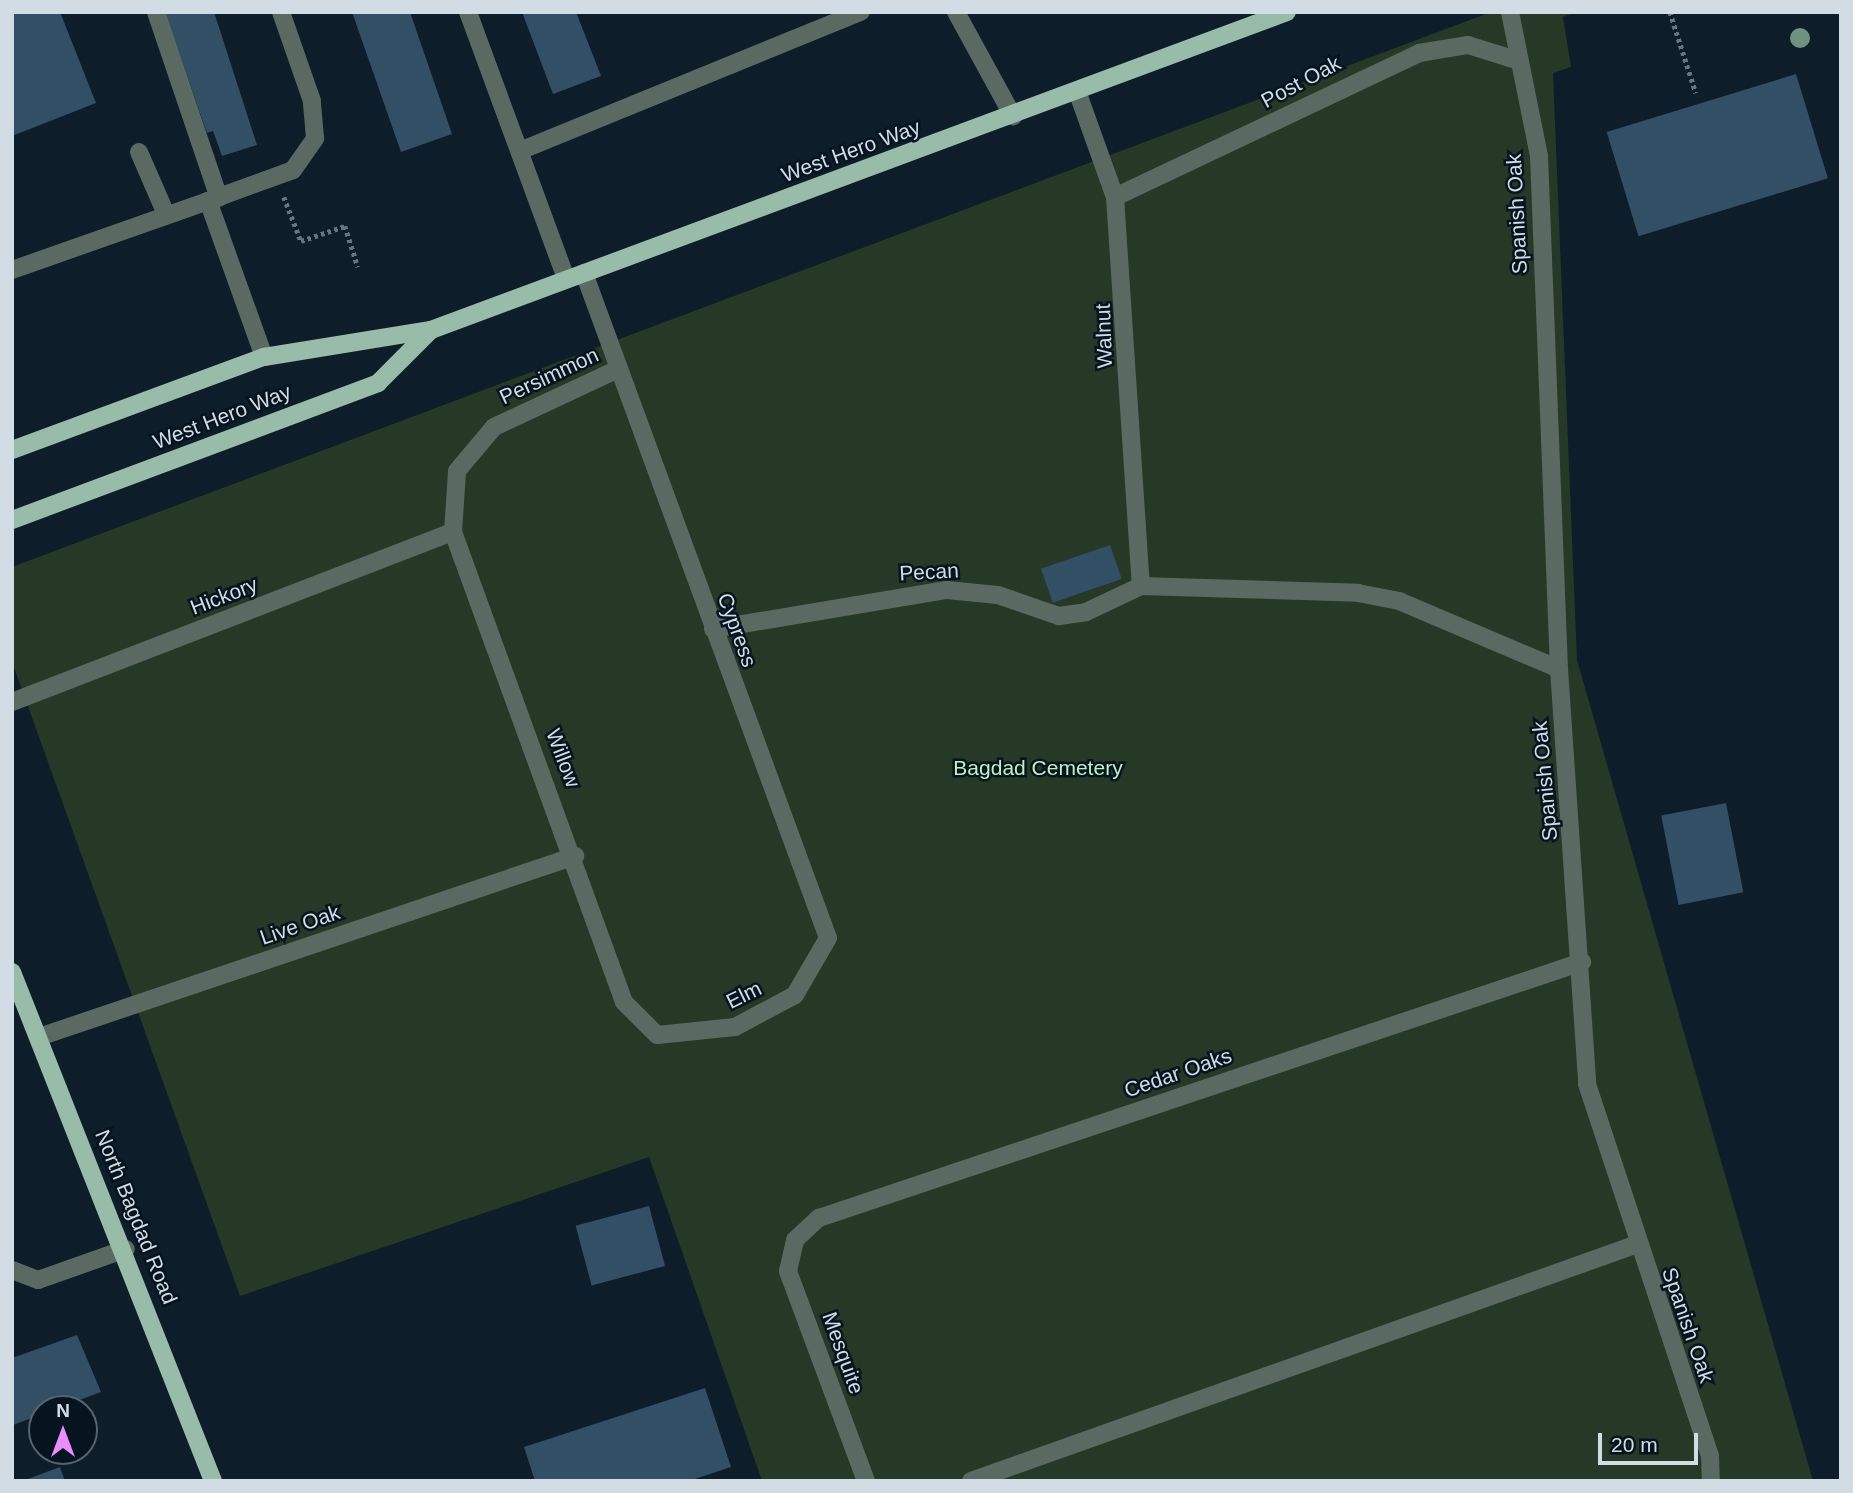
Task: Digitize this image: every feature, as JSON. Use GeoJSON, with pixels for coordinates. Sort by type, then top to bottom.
{"type":"FeatureCollection","features":[{"type":"Feature","properties":{"kind":"main road","name":"West Hero Way"},"geometry":{"type":"LineString","coordinates":[[12,450],[264,357],[430,330],[1013,116],[1287,12]]}},
{"type":"Feature","properties":{"kind":"main road","name":"West Hero Way"},"geometry":{"type":"LineString","coordinates":[[12,520],[378,383],[430,330]]}},
{"type":"Feature","properties":{"kind":"main road","name":"North Bagdad Road"},"geometry":{"type":"LineString","coordinates":[[12,972],[126,1250],[213,1481]]}},
{"type":"Feature","properties":{"kind":"lane"},"geometry":{"type":"LineString","coordinates":[[156,12],[264,357]]}},
{"type":"Feature","properties":{"kind":"lane"},"geometry":{"type":"LineString","coordinates":[[12,270],[293,170],[315,138],[312,101],[281,12]]}},
{"type":"Feature","properties":{"kind":"lane"},"geometry":{"type":"LineString","coordinates":[[468,12],[522,150],[566,279]]}},
{"type":"Feature","properties":{"kind":"lane"},"geometry":{"type":"LineString","coordinates":[[522,150],[861,12]]}},
{"type":"Feature","properties":{"kind":"lane"},"geometry":{"type":"LineString","coordinates":[[956,12],[1013,116]]}},
{"type":"Feature","properties":{"kind":"lane","name":"Spanish Oak"},"geometry":{"type":"LineString","coordinates":[[1510,12],[1516,60],[1539,156],[1559,669],[1582,962],[1587,1084],[1635,1245],[1710,1456],[1711,1481]]}},
{"type":"Feature","properties":{"kind":"lane","name":"Post Oak"},"geometry":{"type":"LineString","coordinates":[[1115,197],[1419,53],[1468,45],[1516,60]]}},
{"type":"Feature","properties":{"kind":"lane","name":"Walnut"},"geometry":{"type":"LineString","coordinates":[[1077,91],[1115,197],[1141,586]]}},
{"type":"Feature","properties":{"kind":"lane"},"geometry":{"type":"LineString","coordinates":[[139,152],[166,214]]}},
{"type":"Feature","properties":{"kind":"lane","name":"Cypress"},"geometry":{"type":"LineString","coordinates":[[584,273],[616,370],[816,905]]}},
{"type":"Feature","properties":{"kind":"lane","name":"Persimmon"},"geometry":{"type":"LineString","coordinates":[[453,532],[457,471],[494,426],[616,370]]}},
{"type":"Feature","properties":{"kind":"lane","name":"Hickory"},"geometry":{"type":"LineString","coordinates":[[12,702],[453,532]]}},
{"type":"Feature","properties":{"kind":"lane","name":"Willow"},"geometry":{"type":"LineString","coordinates":[[453,532],[575,856],[624,1002]]}},
{"type":"Feature","properties":{"kind":"lane"},"geometry":{"type":"LineString","coordinates":[[1141,586],[1372,596],[1559,669]]}},
{"type":"Feature","properties":{"kind":"lane","name":"Pecan"},"geometry":{"type":"LineString","coordinates":[[713,629],[947,590],[998,594],[1059,617],[1086,612],[1141,586]]}},
{"type":"Feature","properties":{"kind":"lane","name":"Live Oak"},"geometry":{"type":"LineString","coordinates":[[39,1037],[575,856]]}},
{"type":"Feature","properties":{"kind":"lane","name":"Elm"},"geometry":{"type":"LineString","coordinates":[[624,1002],[657,1035],[734,1027],[795,995],[820,958],[828,938],[816,905]]}},
{"type":"Feature","properties":{"kind":"lane","name":"Cedar Oaks"},"geometry":{"type":"LineString","coordinates":[[795,1240],[819,1218],[1582,962]]}},
{"type":"Feature","properties":{"kind":"lane","name":"Mesquite"},"geometry":{"type":"LineString","coordinates":[[795,1240],[788,1271],[866,1481]]}},
{"type":"Feature","properties":{"kind":"lane"},"geometry":{"type":"LineString","coordinates":[[971,1481],[1635,1245]]}},
{"type":"Feature","properties":{"kind":"lane"},"geometry":{"type":"LineString","coordinates":[[12,1269],[38,1280],[126,1250]]}},
{"type":"Feature","properties":{"kind":"path"},"geometry":{"type":"LineString","coordinates":[[1670,12],[1696,93]]}},
{"type":"Feature","properties":{"kind":"path"},"geometry":{"type":"LineString","coordinates":[[277,177],[301,241],[345,226],[358,267]]}},
{"type":"Feature","properties":{"kind":"green space","name":"Bagdad Cemetery"},"geometry":{"type":"Polygon","coordinates":[[[1491,12],[1576,12],[1563,17],[1571,67],[1553,73],[1577,660],[1813,1481],[762,1481],[649,1157],[240,1296],[12,662],[12,567],[1491,12]]]}},
{"type":"Feature","properties":{"kind":"building"},"geometry":{"type":"Polygon","coordinates":[[[12,12],[60,12],[96,103],[12,136],[12,12]]]}},
{"type":"Feature","properties":{"kind":"building"},"geometry":{"type":"Polygon","coordinates":[[[165,12],[214,12],[257,145],[222,156],[213,131],[207,133],[165,12]]]}},
{"type":"Feature","properties":{"kind":"building"},"geometry":{"type":"Polygon","coordinates":[[[352,12],[410,12],[452,134],[401,152],[352,12]]]}},
{"type":"Feature","properties":{"kind":"building"},"geometry":{"type":"Polygon","coordinates":[[[522,12],[576,12],[601,76],[553,94],[522,12]]]}},
{"type":"Feature","properties":{"kind":"building"},"geometry":{"type":"Polygon","coordinates":[[[1796,74],[1828,178],[1639,236],[1607,132],[1796,74]]]}},
{"type":"Feature","properties":{"kind":"building"},"geometry":{"type":"Polygon","coordinates":[[[1110,545],[1122,579],[1053,603],[1041,569],[1110,545]]]}},
{"type":"Feature","properties":{"kind":"building"},"geometry":{"type":"Polygon","coordinates":[[[1726,803],[1743,892],[1679,905],[1661,816],[1726,803]]]}},
{"type":"Feature","properties":{"kind":"building"},"geometry":{"type":"Polygon","coordinates":[[[649,1206],[665,1266],[592,1286],[576,1226],[649,1206]]]}},
{"type":"Feature","properties":{"kind":"building"},"geometry":{"type":"Polygon","coordinates":[[[77,1335],[101,1392],[93,1395],[28,1395],[28,1419],[13,1425],[12,1358],[77,1335]]]}},
{"type":"Feature","properties":{"kind":"building"},"geometry":{"type":"Polygon","coordinates":[[[705,1388],[731,1467],[689,1481],[535,1481],[524,1447],[705,1388]]]}},
{"type":"Feature","properties":{"kind":"building"},"geometry":{"type":"Polygon","coordinates":[[[60,1467],[65,1481],[25,1481],[25,1480],[60,1467]]]}}]}
